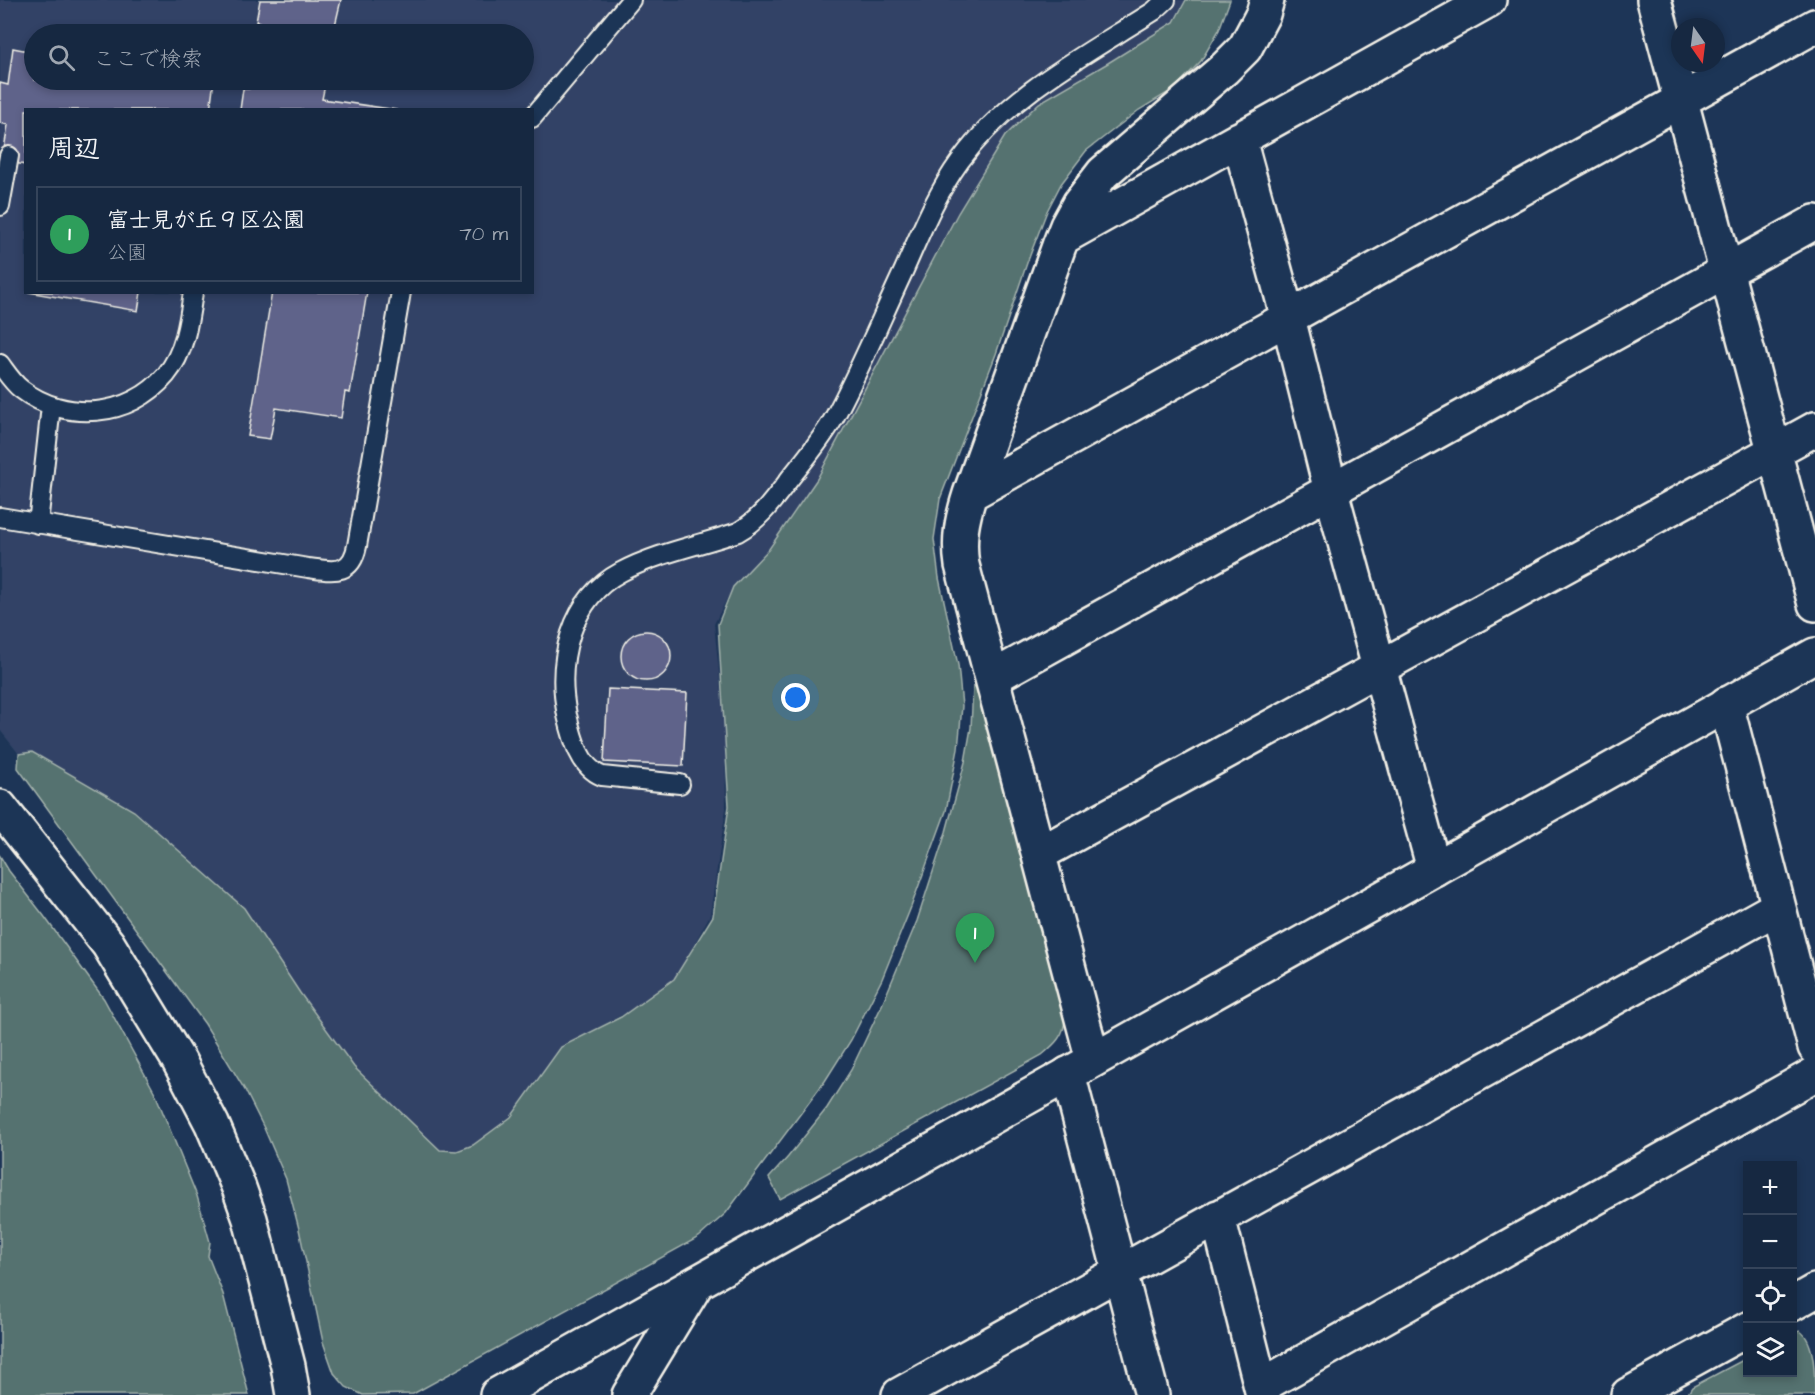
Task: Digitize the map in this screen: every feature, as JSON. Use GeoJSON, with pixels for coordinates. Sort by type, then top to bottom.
{"type":"FeatureCollection","features":[{"type":"Feature","properties":{"kind":"street"},"geometry":{"type":"LineString","coordinates":[[1152,1395],[1120,1272],[1039,854],[959,548],[961,526],[970,494],[1062,238],[1079,204],[1103,173],[1224,69],[1245,48],[1263,14],[1267,0]]}},
{"type":"Feature","properties":{"kind":"street"},"geometry":{"type":"LineString","coordinates":[[1062,238],[1490,0]]}},
{"type":"Feature","properties":{"kind":"street"},"geometry":{"type":"LineString","coordinates":[[1654,0],[1815,604]]}},
{"type":"Feature","properties":{"kind":"street"},"geometry":{"type":"LineString","coordinates":[[970,494],[1815,26]]}},
{"type":"Feature","properties":{"kind":"street"},"geometry":{"type":"LineString","coordinates":[[1239,139],[1288,318],[1331,491],[1434,869]]}},
{"type":"Feature","properties":{"kind":"street"},"geometry":{"type":"LineString","coordinates":[[992,678],[1815,222]]}},
{"type":"Feature","properties":{"kind":"street"},"geometry":{"type":"LineString","coordinates":[[1039,854],[1815,429]]}},
{"type":"Feature","properties":{"kind":"street"},"geometry":{"type":"LineString","coordinates":[[497,1395],[1815,655]]}},
{"type":"Feature","properties":{"kind":"street"},"geometry":{"type":"LineString","coordinates":[[1726,705],[1815,1047]]}},
{"type":"Feature","properties":{"kind":"street"},"geometry":{"type":"LineString","coordinates":[[0,807],[108,944],[179,1060],[212,1124],[250,1219],[293,1395]]}},
{"type":"Feature","properties":{"kind":"street"},"geometry":{"type":"LineString","coordinates":[[899,1395],[1779,907]]}},
{"type":"Feature","properties":{"kind":"street"},"geometry":{"type":"LineString","coordinates":[[1218,1217],[1262,1391],[1815,1074]]}},
{"type":"Feature","properties":{"kind":"street"},"geometry":{"type":"LineString","coordinates":[[629,1395],[697,1282]]}},
{"type":"Feature","properties":{"kind":"street"},"geometry":{"type":"LineString","coordinates":[[1628,1395],[1667,1385],[1743,1332]]}},
{"type":"Feature","properties":{"kind":"lane"},"geometry":{"type":"LineString","coordinates":[[534,116],[631,0]]}},
{"type":"Feature","properties":{"kind":"lane"},"geometry":{"type":"LineString","coordinates":[[680,784],[602,776],[593,771],[579,753],[565,705],[564,657],[577,617],[603,584],[620,573],[640,564],[738,532],[750,525],[765,510],[816,446],[833,419],[859,369],[944,185],[981,134],[1030,91],[1154,11],[1166,0]]}},
{"type":"Feature","properties":{"kind":"lane"},"geometry":{"type":"LineString","coordinates":[[0,206],[9,156]]}},
{"type":"Feature","properties":{"kind":"lane"},"geometry":{"type":"LineString","coordinates":[[0,364],[20,389],[51,406],[71,412],[106,410],[140,398],[167,374],[184,343],[193,294]]}},
{"type":"Feature","properties":{"kind":"lane"},"geometry":{"type":"LineString","coordinates":[[0,517],[308,568],[342,570],[355,557],[401,294]]}},
{"type":"Feature","properties":{"kind":"lane"},"geometry":{"type":"LineString","coordinates":[[38,524],[51,406]]}},
{"type":"Feature","properties":{"kind":"shaded area"},"geometry":{"type":"Polygon","coordinates":[[[0,0],[1186,0],[1174,22],[1108,63],[1005,136],[958,213],[817,479],[769,549],[733,587],[714,624],[725,729],[726,809],[710,915],[675,979],[631,1010],[562,1047],[511,1117],[473,1145],[457,1151],[440,1150],[354,1067],[300,993],[179,852],[134,811],[32,752],[19,754],[0,730],[0,0]]]}},
{"type":"Feature","properties":{"kind":"green space"},"geometry":{"type":"Polygon","coordinates":[[[1186,0],[1230,0],[1219,30],[1201,61],[1174,89],[1139,110],[1086,151],[1061,184],[1047,211],[1027,263],[996,354],[940,499],[934,539],[939,578],[958,665],[962,706],[958,749],[946,811],[911,907],[882,979],[851,1040],[825,1081],[726,1213],[699,1237],[413,1394],[363,1395],[346,1387],[334,1373],[323,1342],[286,1179],[245,1090],[205,1024],[18,768],[19,754],[32,752],[134,811],[244,908],[300,993],[354,1067],[440,1150],[457,1151],[473,1145],[511,1117],[561,1047],[621,1017],[674,979],[713,916],[729,806],[718,624],[733,587],[769,549],[817,479],[958,213],[1005,136],[1039,103],[1174,22],[1186,0]]]}},
{"type":"Feature","properties":{"kind":"green space"},"geometry":{"type":"Polygon","coordinates":[[[980,685],[1065,1024],[1055,1043],[1042,1055],[780,1199],[769,1178],[827,1108],[851,1070],[882,1005],[917,921],[946,832],[965,762],[971,728],[973,687],[980,685]]]}},
{"type":"Feature","properties":{"kind":"green space"},"geometry":{"type":"Polygon","coordinates":[[[0,856],[104,999],[155,1093],[197,1196],[210,1242],[208,1256],[223,1294],[249,1395],[0,1395],[0,856]]]}},
{"type":"Feature","properties":{"kind":"green space"},"geometry":{"type":"Polygon","coordinates":[[[1800,1331],[1809,1343],[1814,1369],[1815,1395],[1687,1395],[1692,1387],[1743,1360],[1743,1377],[1797,1377],[1797,1332],[1800,1331]]]}},
{"type":"Feature","properties":{"kind":"building"},"geometry":{"type":"Polygon","coordinates":[[[260,0],[341,0],[335,24],[259,24],[256,22],[260,0]]]}},
{"type":"Feature","properties":{"kind":"building"},"geometry":{"type":"Polygon","coordinates":[[[13,48],[24,50],[24,90],[213,90],[210,108],[24,108],[24,165],[2,161],[8,125],[0,123],[0,83],[8,85],[13,48]]]}},
{"type":"Feature","properties":{"kind":"building"},"geometry":{"type":"Polygon","coordinates":[[[243,90],[324,90],[322,99],[383,108],[240,108],[243,90]]]}},
{"type":"Feature","properties":{"kind":"building"},"geometry":{"type":"Polygon","coordinates":[[[40,294],[141,294],[138,311],[40,294]]]}},
{"type":"Feature","properties":{"kind":"building"},"geometry":{"type":"Polygon","coordinates":[[[272,294],[367,294],[350,393],[345,392],[341,418],[276,408],[270,439],[248,436],[272,294]]]}},
{"type":"Feature","properties":{"kind":"building"},"geometry":{"type":"Polygon","coordinates":[[[646,631],[664,638],[671,656],[664,674],[646,681],[628,674],[621,656],[628,638],[646,631]]]}},
{"type":"Feature","properties":{"kind":"building"},"geometry":{"type":"Polygon","coordinates":[[[608,689],[687,693],[683,766],[604,762],[608,689]]]}},
{"type":"Feature","properties":{"kind":"place","name":"富士見が丘９区公園"},"geometry":{"type":"Point","coordinates":[975,963]}}]}
